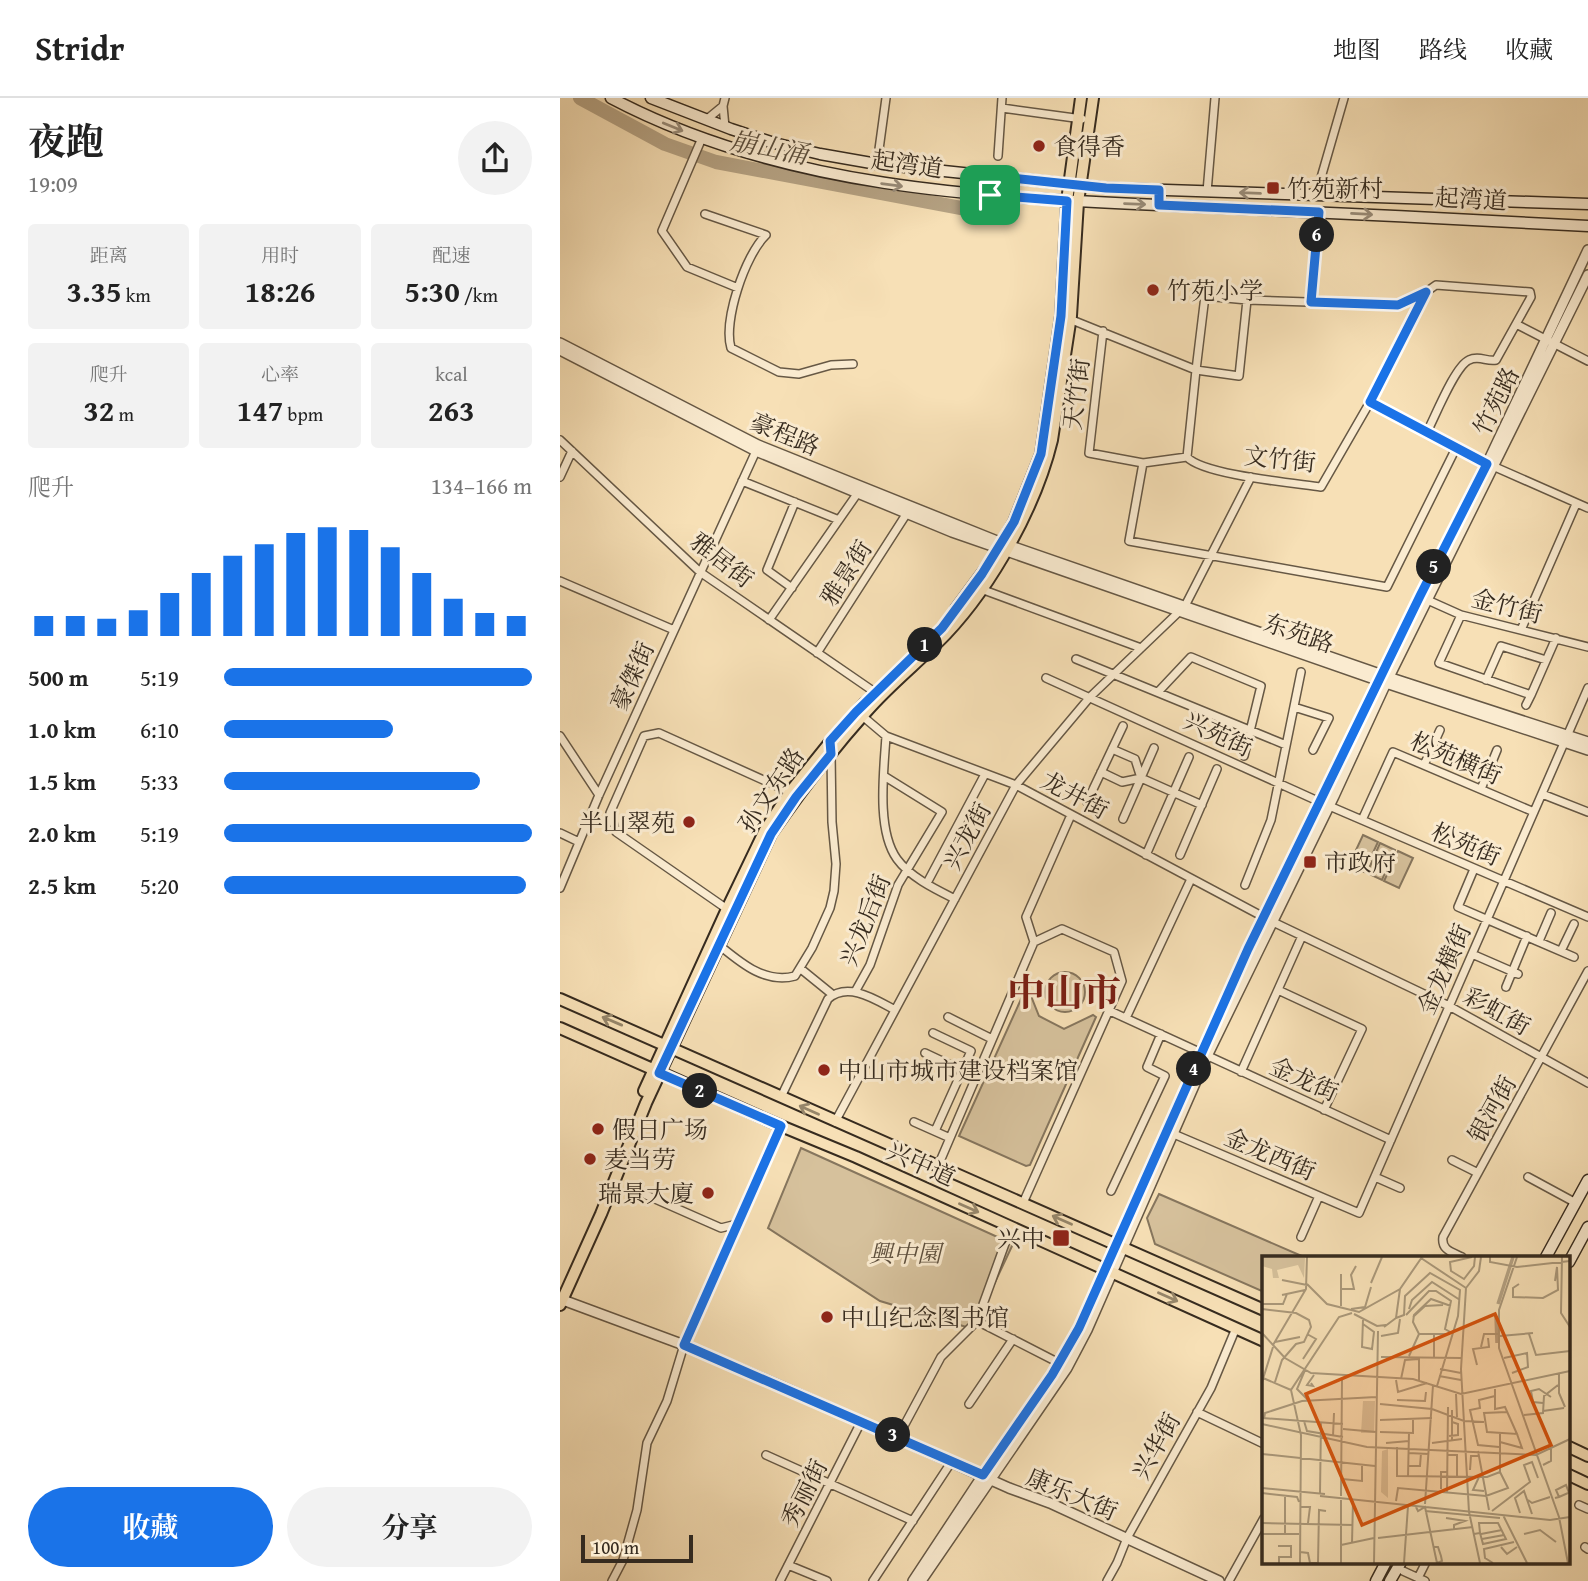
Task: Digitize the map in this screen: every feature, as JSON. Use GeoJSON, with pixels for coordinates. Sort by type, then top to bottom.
{"type":"FeatureCollection","features":[{"type":"Feature","properties":{"kind":"main road","name":"起湾道"},"geometry":{"type":"LineString","coordinates":[[611,98],[700,143],[802,168],[891,185],[1072,201],[1588,226]]}},
{"type":"Feature","properties":{"kind":"main road","name":"起湾道"},"geometry":{"type":"LineString","coordinates":[[651,98],[726,127],[820,155],[877,164],[1074,185],[1159,190],[1588,204]]}},
{"type":"Feature","properties":{"kind":"main road","name":"孙文东路"},"geometry":{"type":"LineString","coordinates":[[1081,98],[1084,119]]}},
{"type":"Feature","properties":{"kind":"main road","name":"孙文东路"},"geometry":{"type":"LineString","coordinates":[[561,1299],[656,1071],[771,834],[876,692],[942,628],[1020,527],[1048,457],[1065,317],[1074,185],[1084,119],[1093,98]]}},
{"type":"Feature","properties":{"kind":"main road"},"geometry":{"type":"LineString","coordinates":[[990,195],[992,176]]}},
{"type":"Feature","properties":{"kind":"main road"},"geometry":{"type":"LineString","coordinates":[[1159,190],[1159,205]]}},
{"type":"Feature","properties":{"kind":"main road","name":"孙文东路"},"geometry":{"type":"LineString","coordinates":[[668,1046],[727,909],[765,830],[790,792],[830,741],[947,633],[981,589],[1004,548]]}},
{"type":"Feature","properties":{"kind":"main road","name":"兴中道"},"geometry":{"type":"LineString","coordinates":[[560,999],[1262,1309]]}},
{"type":"Feature","properties":{"kind":"main road","name":"兴中道"},"geometry":{"type":"LineString","coordinates":[[560,1028],[856,1157],[1262,1340]]}},
{"type":"Feature","properties":{"kind":"main road"},"geometry":{"type":"LineString","coordinates":[[1547,1256],[1588,1180]]}},
{"type":"Feature","properties":{"kind":"main road"},"geometry":{"type":"LineString","coordinates":[[1570,1260],[1588,1227]]}},
{"type":"Feature","properties":{"kind":"main road"},"geometry":{"type":"LineString","coordinates":[[1570,1447],[1588,1456]]}},
{"type":"Feature","properties":{"kind":"main road"},"geometry":{"type":"LineString","coordinates":[[1570,1475],[1588,1484]]}},
{"type":"Feature","properties":{"kind":"main road"},"geometry":{"type":"LineString","coordinates":[[1368,1581],[1378,1564]]}},
{"type":"Feature","properties":{"kind":"main road"},"geometry":{"type":"LineString","coordinates":[[1376,1581],[1385,1564]]}},
{"type":"Feature","properties":{"kind":"main road"},"geometry":{"type":"LineString","coordinates":[[1390,1581],[1402,1569]]}},
{"type":"Feature","properties":{"kind":"street"},"geometry":{"type":"LineString","coordinates":[[877,164],[886,98]]}},
{"type":"Feature","properties":{"kind":"street"},"geometry":{"type":"LineString","coordinates":[[998,156],[1002,98]]}},
{"type":"Feature","properties":{"kind":"street"},"geometry":{"type":"LineString","coordinates":[[1207,192],[1215,98]]}},
{"type":"Feature","properties":{"kind":"street"},"geometry":{"type":"LineString","coordinates":[[1317,195],[1344,98]]}},
{"type":"Feature","properties":{"kind":"street"},"geometry":{"type":"LineString","coordinates":[[706,120],[724,102]]}},
{"type":"Feature","properties":{"kind":"street"},"geometry":{"type":"LineString","coordinates":[[724,102],[726,127]]}},
{"type":"Feature","properties":{"kind":"street"},"geometry":{"type":"LineString","coordinates":[[1002,108],[1084,119]]}},
{"type":"Feature","properties":{"kind":"street"},"geometry":{"type":"LineString","coordinates":[[700,143],[662,231],[687,267],[738,288]]}},
{"type":"Feature","properties":{"kind":"street"},"geometry":{"type":"LineString","coordinates":[[1311,302],[1319,212]]}},
{"type":"Feature","properties":{"kind":"street"},"geometry":{"type":"LineString","coordinates":[[705,214],[766,235],[755,245],[741,274],[728,337],[732,348],[779,372],[799,374],[831,365],[853,364]]}},
{"type":"Feature","properties":{"kind":"street","name":"竹苑路"},"geometry":{"type":"LineString","coordinates":[[1551,343],[1588,250]]}},
{"type":"Feature","properties":{"kind":"street","name":"竹苑路"},"geometry":{"type":"LineString","coordinates":[[1110,1271],[1169,1132],[1268,920],[1423,598],[1588,275]]}},
{"type":"Feature","properties":{"kind":"street"},"geometry":{"type":"LineString","coordinates":[[1427,432],[1461,365],[1474,358],[1492,361],[1496,359],[1531,297],[1530,292],[1436,285],[1398,305],[1205,296],[1187,457],[1143,463],[1129,541],[1387,587],[1456,448]]}},
{"type":"Feature","properties":{"kind":"street","name":"文竹街"},"geometry":{"type":"LineString","coordinates":[[1187,457],[1205,467],[1321,487],[1370,402],[1426,292]]}},
{"type":"Feature","properties":{"kind":"street"},"geometry":{"type":"LineString","coordinates":[[1065,317],[1196,370],[1238,376],[1247,300]]}},
{"type":"Feature","properties":{"kind":"street"},"geometry":{"type":"LineString","coordinates":[[1516,324],[1588,361]]}},
{"type":"Feature","properties":{"kind":"street","name":"天竹街"},"geometry":{"type":"LineString","coordinates":[[1103,331],[1089,453],[1143,463]]}},
{"type":"Feature","properties":{"kind":"street","name":"豪程路"},"geometry":{"type":"LineString","coordinates":[[560,343],[758,445],[1004,548]]}},
{"type":"Feature","properties":{"kind":"street","name":"豪程路"},"geometry":{"type":"LineString","coordinates":[[560,350],[756,451],[857,494],[1004,548]]}},
{"type":"Feature","properties":{"kind":"street"},"geometry":{"type":"LineString","coordinates":[[1370,402],[1491,466],[1588,508]]}},
{"type":"Feature","properties":{"kind":"street","name":"雅居街"},"geometry":{"type":"LineString","coordinates":[[561,443],[700,572],[876,692]]}},
{"type":"Feature","properties":{"kind":"street"},"geometry":{"type":"LineString","coordinates":[[560,477],[572,451]]}},
{"type":"Feature","properties":{"kind":"street","name":"豪傑街"},"geometry":{"type":"LineString","coordinates":[[560,888],[599,795],[756,451]]}},
{"type":"Feature","properties":{"kind":"street"},"geometry":{"type":"LineString","coordinates":[[1182,609],[1251,477]]}},
{"type":"Feature","properties":{"kind":"street"},"geometry":{"type":"LineString","coordinates":[[742,481],[839,520]]}},
{"type":"Feature","properties":{"kind":"street","name":"雅景街"},"geometry":{"type":"LineString","coordinates":[[769,620],[857,494]]}},
{"type":"Feature","properties":{"kind":"street"},"geometry":{"type":"LineString","coordinates":[[792,588],[767,570],[795,502]]}},
{"type":"Feature","properties":{"kind":"street"},"geometry":{"type":"LineString","coordinates":[[1521,629],[1576,504]]}},
{"type":"Feature","properties":{"kind":"street","name":"雅景街"},"geometry":{"type":"LineString","coordinates":[[817,653],[907,513]]}},
{"type":"Feature","properties":{"kind":"street","name":"东苑路"},"geometry":{"type":"LineString","coordinates":[[1004,548],[1384,679],[1566,738],[1588,742]]}},
{"type":"Feature","properties":{"kind":"street"},"geometry":{"type":"LineString","coordinates":[[560,581],[674,629]]}},
{"type":"Feature","properties":{"kind":"street"},"geometry":{"type":"LineString","coordinates":[[981,589],[1141,648]]}},
{"type":"Feature","properties":{"kind":"street","name":"金竹街"},"geometry":{"type":"LineString","coordinates":[[1423,598],[1461,615],[1588,647]]}},
{"type":"Feature","properties":{"kind":"street","name":"兴龙街"},"geometry":{"type":"LineString","coordinates":[[835,1122],[1016,785],[1090,697],[1182,609]]}},
{"type":"Feature","properties":{"kind":"street"},"geometry":{"type":"LineString","coordinates":[[1461,615],[1439,663],[1531,695]]}},
{"type":"Feature","properties":{"kind":"street"},"geometry":{"type":"LineString","coordinates":[[1526,705],[1556,638]]}},
{"type":"Feature","properties":{"kind":"street"},"geometry":{"type":"LineString","coordinates":[[1486,680],[1501,646],[1546,660]]}},
{"type":"Feature","properties":{"kind":"street"},"geometry":{"type":"LineString","coordinates":[[1159,691],[1191,657],[1261,685],[1244,756]]}},
{"type":"Feature","properties":{"kind":"street"},"geometry":{"type":"LineString","coordinates":[[1076,659],[1286,745]]}},
{"type":"Feature","properties":{"kind":"street"},"geometry":{"type":"LineString","coordinates":[[1245,885],[1271,820],[1301,672]]}},
{"type":"Feature","properties":{"kind":"street","name":"兴苑街"},"geometry":{"type":"LineString","coordinates":[[1046,678],[1325,804]]}},
{"type":"Feature","properties":{"kind":"street","name":"金龙横街"},"geometry":{"type":"LineString","coordinates":[[1359,1213],[1588,688]]}},
{"type":"Feature","properties":{"kind":"street"},"geometry":{"type":"LineString","coordinates":[[1294,707],[1329,718],[1313,750]]}},
{"type":"Feature","properties":{"kind":"street","name":"龙井街"},"geometry":{"type":"LineString","coordinates":[[859,714],[886,736],[1016,785],[1268,920]]}},
{"type":"Feature","properties":{"kind":"street"},"geometry":{"type":"LineString","coordinates":[[1087,802],[1123,726]]}},
{"type":"Feature","properties":{"kind":"street"},"geometry":{"type":"LineString","coordinates":[[1424,765],[1440,730]]}},
{"type":"Feature","properties":{"kind":"street"},"geometry":{"type":"LineString","coordinates":[[727,909],[615,832],[610,813],[644,736],[659,733],[790,792]]}},
{"type":"Feature","properties":{"kind":"street"},"geometry":{"type":"LineString","coordinates":[[560,736],[599,795]]}},
{"type":"Feature","properties":{"kind":"street"},"geometry":{"type":"LineString","coordinates":[[886,736],[885,833],[896,859],[927,883],[955,899]]}},
{"type":"Feature","properties":{"kind":"street","name":"东苑路"},"geometry":{"type":"LineString","coordinates":[[1566,738],[1588,750]]}},
{"type":"Feature","properties":{"kind":"street"},"geometry":{"type":"LineString","coordinates":[[719,944],[748,967],[773,978],[795,976],[801,969],[830,908],[834,891],[836,864],[830,741]]}},
{"type":"Feature","properties":{"kind":"street"},"geometry":{"type":"LineString","coordinates":[[1123,819],[1154,748]]}},
{"type":"Feature","properties":{"kind":"street"},"geometry":{"type":"LineString","coordinates":[[1112,749],[1135,759],[1141,778]]}},
{"type":"Feature","properties":{"kind":"street"},"geometry":{"type":"LineString","coordinates":[[1481,789],[1497,750]]}},
{"type":"Feature","properties":{"kind":"street","name":"松苑横街"},"geometry":{"type":"LineString","coordinates":[[1362,820],[1393,752],[1534,812]]}},
{"type":"Feature","properties":{"kind":"street"},"geometry":{"type":"LineString","coordinates":[[1146,855],[1189,757]]}},
{"type":"Feature","properties":{"kind":"street"},"geometry":{"type":"LineString","coordinates":[[1180,855],[1217,769]]}},
{"type":"Feature","properties":{"kind":"street"},"geometry":{"type":"LineString","coordinates":[[1101,772],[1122,782],[1141,778],[1202,805]]}},
{"type":"Feature","properties":{"kind":"street"},"geometry":{"type":"LineString","coordinates":[[927,883],[985,774]]}},
{"type":"Feature","properties":{"kind":"street","name":"兴龙后街"},"geometry":{"type":"LineString","coordinates":[[855,992],[870,965],[898,884],[942,812],[884,776]]}},
{"type":"Feature","properties":{"kind":"street"},"geometry":{"type":"LineString","coordinates":[[1542,794],[1588,811]]}},
{"type":"Feature","properties":{"kind":"street","name":"松苑街"},"geometry":{"type":"LineString","coordinates":[[1325,804],[1588,917]]}},
{"type":"Feature","properties":{"kind":"street"},"geometry":{"type":"LineString","coordinates":[[938,1166],[1034,942],[1026,917],[1071,815]]}},
{"type":"Feature","properties":{"kind":"street"},"geometry":{"type":"LineString","coordinates":[[560,833],[579,842]]}},
{"type":"Feature","properties":{"kind":"street"},"geometry":{"type":"LineString","coordinates":[[1474,869],[1458,907],[1574,957]]}},
{"type":"Feature","properties":{"kind":"street"},"geometry":{"type":"LineString","coordinates":[[1126,1018],[1191,879]]}},
{"type":"Feature","properties":{"kind":"street"},"geometry":{"type":"LineString","coordinates":[[1539,941],[1551,914]]}},
{"type":"Feature","properties":{"kind":"street","name":"彩虹街"},"geometry":{"type":"LineString","coordinates":[[1268,920],[1449,1006],[1588,1083]]}},
{"type":"Feature","properties":{"kind":"street"},"geometry":{"type":"LineString","coordinates":[[1561,951],[1574,924]]}},
{"type":"Feature","properties":{"kind":"street"},"geometry":{"type":"LineString","coordinates":[[1023,1203],[1122,981],[1114,952],[1062,929],[1034,942]]}},
{"type":"Feature","properties":{"kind":"street"},"geometry":{"type":"LineString","coordinates":[[1241,1072],[1302,936]]}},
{"type":"Feature","properties":{"kind":"street"},"geometry":{"type":"LineString","coordinates":[[1506,987],[1515,973],[1527,936]]}},
{"type":"Feature","properties":{"kind":"street"},"geometry":{"type":"LineString","coordinates":[[1472,954],[1515,973]]}},
{"type":"Feature","properties":{"kind":"street"},"geometry":{"type":"LineString","coordinates":[[801,969],[833,995]]}},
{"type":"Feature","properties":{"kind":"street","name":"银河街"},"geometry":{"type":"LineString","coordinates":[[1460,1256],[1444,1248],[1443,1237],[1588,971]]}},
{"type":"Feature","properties":{"kind":"street"},"geometry":{"type":"LineString","coordinates":[[1278,990],[1363,1030],[1324,1110]]}},
{"type":"Feature","properties":{"kind":"street"},"geometry":{"type":"LineString","coordinates":[[781,1097],[828,999],[833,995],[855,992],[895,1010]]}},
{"type":"Feature","properties":{"kind":"street","name":"金龙街"},"geometry":{"type":"LineString","coordinates":[[1110,1011],[1391,1140]]}},
{"type":"Feature","properties":{"kind":"street"},"geometry":{"type":"LineString","coordinates":[[948,1017],[992,1039]]}},
{"type":"Feature","properties":{"kind":"street"},"geometry":{"type":"LineString","coordinates":[[933,1033],[971,1051],[935,1131]]}},
{"type":"Feature","properties":{"kind":"street"},"geometry":{"type":"LineString","coordinates":[[1111,1191],[1165,1076],[1147,1067],[1161,1034]]}},
{"type":"Feature","properties":{"kind":"street"},"geometry":{"type":"LineString","coordinates":[[925,1053],[976,1077]]}},
{"type":"Feature","properties":{"kind":"street"},"geometry":{"type":"LineString","coordinates":[[914,1122],[950,1139]]}},
{"type":"Feature","properties":{"kind":"street"},"geometry":{"type":"LineString","coordinates":[[612,1581],[623,1560],[637,1510],[647,1443],[667,1401],[684,1345],[781,1126]]}},
{"type":"Feature","properties":{"kind":"street","name":"金龙西街"},"geometry":{"type":"LineString","coordinates":[[1169,1132],[1359,1213]]}},
{"type":"Feature","properties":{"kind":"street"},"geometry":{"type":"LineString","coordinates":[[1452,1160],[1478,1173]]}},
{"type":"Feature","properties":{"kind":"street"},"geometry":{"type":"LineString","coordinates":[[1375,1177],[1400,1188]]}},
{"type":"Feature","properties":{"kind":"street"},"geometry":{"type":"LineString","coordinates":[[1528,1177],[1576,1203]]}},
{"type":"Feature","properties":{"kind":"street"},"geometry":{"type":"LineString","coordinates":[[646,1195],[721,1228],[737,1224]]}},
{"type":"Feature","properties":{"kind":"street"},"geometry":{"type":"LineString","coordinates":[[1301,1237],[1319,1196]]}},
{"type":"Feature","properties":{"kind":"street"},"geometry":{"type":"LineString","coordinates":[[898,1437],[941,1357],[977,1321],[1011,1227]]}},
{"type":"Feature","properties":{"kind":"street"},"geometry":{"type":"LineString","coordinates":[[921,1581],[1059,1363],[1110,1271]]}},
{"type":"Feature","properties":{"kind":"street"},"geometry":{"type":"LineString","coordinates":[[914,1581],[986,1476],[1067,1368],[1110,1271]]}},
{"type":"Feature","properties":{"kind":"street","name":"康乐大街"},"geometry":{"type":"LineString","coordinates":[[561,1299],[684,1345],[1127,1538],[1219,1581]]}},
{"type":"Feature","properties":{"kind":"street"},"geometry":{"type":"LineString","coordinates":[[977,1321],[1059,1363]]}},
{"type":"Feature","properties":{"kind":"street","name":"兴华街"},"geometry":{"type":"LineString","coordinates":[[1107,1581],[1127,1538],[1210,1388],[1236,1328]]}},
{"type":"Feature","properties":{"kind":"street"},"geometry":{"type":"LineString","coordinates":[[970,1404],[1013,1339]]}},
{"type":"Feature","properties":{"kind":"street"},"geometry":{"type":"LineString","coordinates":[[1197,1412],[1262,1443]]}},
{"type":"Feature","properties":{"kind":"street","name":"秀丽街"},"geometry":{"type":"LineString","coordinates":[[780,1581],[861,1422]]}},
{"type":"Feature","properties":{"kind":"street"},"geometry":{"type":"LineString","coordinates":[[766,1455],[913,1521]]}},
{"type":"Feature","properties":{"kind":"street"},"geometry":{"type":"LineString","coordinates":[[873,1581],[952,1461]]}},
{"type":"Feature","properties":{"kind":"street"},"geometry":{"type":"LineString","coordinates":[[1579,1505],[1588,1509]]}},
{"type":"Feature","properties":{"kind":"street"},"geometry":{"type":"LineString","coordinates":[[1229,1581],[1262,1522]]}},
{"type":"Feature","properties":{"kind":"street"},"geometry":{"type":"LineString","coordinates":[[788,1565],[827,1581]]}},
{"type":"Feature","properties":{"kind":"street"},"geometry":{"type":"LineString","coordinates":[[1402,1569],[1421,1579]]}},
{"type":"Feature","properties":{"kind":"green space"},"geometry":{"type":"Polygon","coordinates":[[[1363,835],[1378,842],[1364,872],[1349,865],[1363,835]]]}},
{"type":"Feature","properties":{"kind":"green space"},"geometry":{"type":"Polygon","coordinates":[[[1380,843],[1395,850],[1382,880],[1367,873],[1380,843]]]}},
{"type":"Feature","properties":{"kind":"green space"},"geometry":{"type":"Polygon","coordinates":[[[1398,851],[1413,858],[1399,888],[1384,881],[1398,851]]]}},
{"type":"Feature","properties":{"kind":"green space"},"geometry":{"type":"Polygon","coordinates":[[[1065,972],[1079,978],[1085,992],[1079,1006],[1065,1012],[1051,1006],[1045,992],[1051,978],[1065,972]]]}},
{"type":"Feature","properties":{"kind":"green space"},"geometry":{"type":"Polygon","coordinates":[[[1027,986],[1030,987],[1029,991],[1039,1016],[1064,1029],[1093,1015],[1096,1017],[1030,1165],[1026,1166],[959,1136],[1027,986]]]}},
{"type":"Feature","properties":{"kind":"green space","name":"興中園"},"geometry":{"type":"Polygon","coordinates":[[[801,1148],[1013,1244],[973,1329],[880,1301],[768,1228],[801,1148]]]}},
{"type":"Feature","properties":{"kind":"green space"},"geometry":{"type":"Polygon","coordinates":[[[1159,1194],[1302,1256],[1262,1256],[1262,1291],[1155,1244],[1147,1218],[1159,1194]]]}},
{"type":"Feature","properties":{"kind":"waterway","name":"崩山涌"},"geometry":{"type":"LineString","coordinates":[[580,98],[665,144],[716,162],[961,208]]}},
{"type":"Feature","properties":{"kind":"place","name":"食得香"},"geometry":{"type":"Point","coordinates":[1039,146]}},
{"type":"Feature","properties":{"kind":"place","name":"竹苑新村"},"geometry":{"type":"Point","coordinates":[1273,188]}},
{"type":"Feature","properties":{"kind":"place","name":"竹苑小学"},"geometry":{"type":"Point","coordinates":[1153,290]}},
{"type":"Feature","properties":{"kind":"place","name":"半山翠苑"},"geometry":{"type":"Point","coordinates":[689,822]}},
{"type":"Feature","properties":{"kind":"place","name":"市政府"},"geometry":{"type":"Point","coordinates":[1310,862]}},
{"type":"Feature","properties":{"kind":"place","name":"中山市城市建设档案馆"},"geometry":{"type":"Point","coordinates":[824,1070]}},
{"type":"Feature","properties":{"kind":"place","name":"假日广场"},"geometry":{"type":"Point","coordinates":[598,1129]}},
{"type":"Feature","properties":{"kind":"place","name":"麦当劳"},"geometry":{"type":"Point","coordinates":[590,1159]}},
{"type":"Feature","properties":{"kind":"place","name":"瑞景大廈"},"geometry":{"type":"Point","coordinates":[708,1193]}},
{"type":"Feature","properties":{"kind":"place","name":"兴中"},"geometry":{"type":"Point","coordinates":[1061,1238]}},
{"type":"Feature","properties":{"kind":"place","name":"中山纪念图书馆"},"geometry":{"type":"Point","coordinates":[827,1317]}},
{"type":"Feature","properties":{"kind":"district","name":"中山市"},"geometry":{"type":"Point","coordinates":[1064,992]}},
{"type":"Feature","properties":{"kind":"route"},"geometry":{"type":"LineString","coordinates":[[992,176],[1106,188],[1159,190],[1159,205],[1319,212],[1311,302],[1398,305],[1426,292],[1370,402],[1487,464],[1248,949],[1079,1328],[1052,1375],[983,1475],[684,1345],[781,1126],[659,1073],[771,834],[796,797],[831,754],[830,741],[942,628],[982,574],[1014,522],[1041,454],[1061,316],[1067,201],[990,195],[992,176]]}}]}
